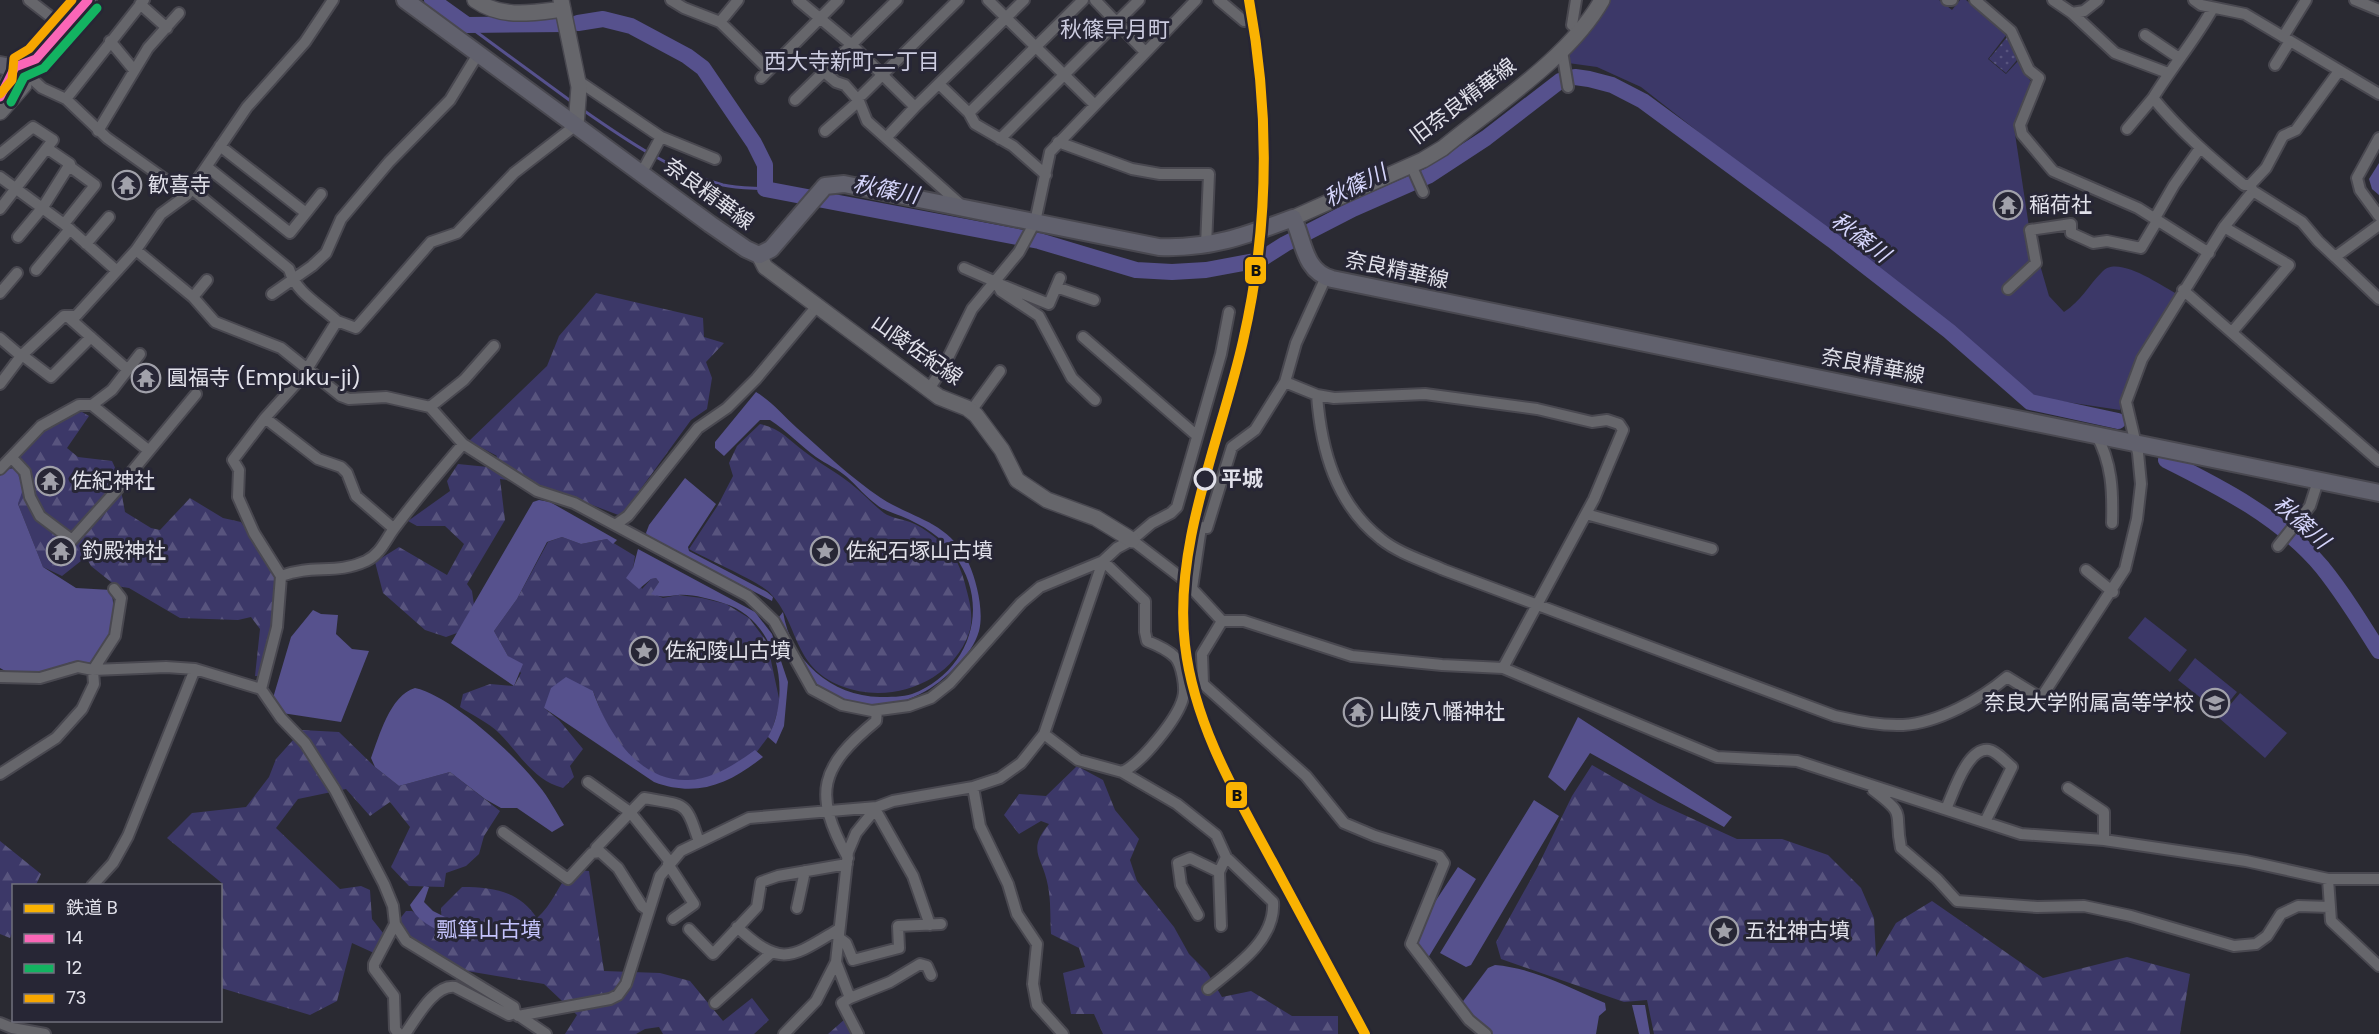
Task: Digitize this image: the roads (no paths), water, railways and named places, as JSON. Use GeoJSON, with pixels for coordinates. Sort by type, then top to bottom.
{"type":"FeatureCollection","features":[{"type":"Feature","properties":{"kind":"main road"},"geometry":{"type":"LineString","coordinates":[[13,66],[36,59],[88,0]]}},
{"type":"Feature","properties":{"kind":"main road","name":"奈良精華線"},"geometry":{"type":"LineString","coordinates":[[405,0],[478,54],[645,167],[746,249],[759,255],[771,249],[825,186],[844,184],[1034,224],[1159,247],[1206,246],[1222,243],[1294,221],[1307,260],[1326,278],[2379,493]]}},
{"type":"Feature","properties":{"kind":"street"},"geometry":{"type":"LineString","coordinates":[[29,0],[64,27]]}},
{"type":"Feature","properties":{"kind":"street"},"geometry":{"type":"LineString","coordinates":[[0,384],[21,355],[67,316],[76,316],[136,250],[161,214],[190,193],[247,107],[305,42],[333,0]]}},
{"type":"Feature","properties":{"kind":"street"},"geometry":{"type":"LineString","coordinates":[[13,66],[35,82],[66,99],[98,131],[190,193],[289,269],[292,281],[337,321],[356,328],[431,242],[457,233],[514,173],[577,122],[578,84],[563,9],[503,13],[489,10],[475,0]]}},
{"type":"Feature","properties":{"kind":"street"},"geometry":{"type":"LineString","coordinates":[[720,22],[738,0]]}},
{"type":"Feature","properties":{"kind":"street"},"geometry":{"type":"LineString","coordinates":[[798,0],[819,20],[852,45],[915,107]]}},
{"type":"Feature","properties":{"kind":"street"},"geometry":{"type":"LineString","coordinates":[[761,78],[838,0]]}},
{"type":"Feature","properties":{"kind":"street"},"geometry":{"type":"LineString","coordinates":[[795,100],[897,0]]}},
{"type":"Feature","properties":{"kind":"street"},"geometry":{"type":"LineString","coordinates":[[825,131],[958,0]]}},
{"type":"Feature","properties":{"kind":"street"},"geometry":{"type":"LineString","coordinates":[[988,0],[1094,104]]}},
{"type":"Feature","properties":{"kind":"street"},"geometry":{"type":"LineString","coordinates":[[886,138],[1024,0]]}},
{"type":"Feature","properties":{"kind":"street"},"geometry":{"type":"LineString","coordinates":[[969,113],[1083,0]]}},
{"type":"Feature","properties":{"kind":"street"},"geometry":{"type":"LineString","coordinates":[[1095,0],[1145,52]]}},
{"type":"Feature","properties":{"kind":"street"},"geometry":{"type":"LineString","coordinates":[[1000,139],[1139,0]]}},
{"type":"Feature","properties":{"kind":"street"},"geometry":{"type":"LineString","coordinates":[[929,389],[943,368],[972,309],[1019,252],[1034,224],[1050,152],[1196,0]]}},
{"type":"Feature","properties":{"kind":"street"},"geometry":{"type":"LineString","coordinates":[[1219,0],[1244,21]]}},
{"type":"Feature","properties":{"kind":"street"},"geometry":{"type":"LineString","coordinates":[[1576,0],[1572,25],[1579,31]]}},
{"type":"Feature","properties":{"kind":"street","name":"旧奈良精華線"},"geometry":{"type":"LineString","coordinates":[[1294,221],[1443,148],[1562,51],[1602,0]]}},
{"type":"Feature","properties":{"kind":"street"},"geometry":{"type":"LineString","coordinates":[[1947,0],[1952,0]]}},
{"type":"Feature","properties":{"kind":"street"},"geometry":{"type":"LineString","coordinates":[[1975,0],[2012,31],[2029,70],[2039,78],[2020,125],[2022,134],[2053,171],[2156,220],[2209,253]]}},
{"type":"Feature","properties":{"kind":"street"},"geometry":{"type":"LineString","coordinates":[[2053,0],[2072,13],[2115,53],[2168,73]]}},
{"type":"Feature","properties":{"kind":"street"},"geometry":{"type":"LineString","coordinates":[[2072,13],[2084,11],[2098,0]]}},
{"type":"Feature","properties":{"kind":"street"},"geometry":{"type":"LineString","coordinates":[[2194,0],[2200,5],[2218,6],[2245,14],[2379,94]]}},
{"type":"Feature","properties":{"kind":"street"},"geometry":{"type":"LineString","coordinates":[[2275,65],[2306,0]]}},
{"type":"Feature","properties":{"kind":"street"},"geometry":{"type":"LineString","coordinates":[[2355,0],[2379,10]]}},
{"type":"Feature","properties":{"kind":"street"},"geometry":{"type":"LineString","coordinates":[[675,1],[720,22],[770,70]]}},
{"type":"Feature","properties":{"kind":"street"},"geometry":{"type":"LineString","coordinates":[[66,99],[142,2],[166,27]]}},
{"type":"Feature","properties":{"kind":"street"},"geometry":{"type":"LineString","coordinates":[[2127,129],[2153,98],[2179,57],[2196,38],[2218,6]]}},
{"type":"Feature","properties":{"kind":"street"},"geometry":{"type":"LineString","coordinates":[[98,131],[134,70],[179,13]]}},
{"type":"Feature","properties":{"kind":"street"},"geometry":{"type":"LineString","coordinates":[[2145,35],[2179,57]]}},
{"type":"Feature","properties":{"kind":"street"},"geometry":{"type":"LineString","coordinates":[[110,41],[134,70]]}},
{"type":"Feature","properties":{"kind":"street"},"geometry":{"type":"LineString","coordinates":[[1562,51],[1568,87]]}},
{"type":"Feature","properties":{"kind":"street"},"geometry":{"type":"LineString","coordinates":[[272,294],[326,253],[341,219],[389,162],[450,99],[478,54]]}},
{"type":"Feature","properties":{"kind":"street"},"geometry":{"type":"LineString","coordinates":[[0,97],[13,66]]}},
{"type":"Feature","properties":{"kind":"street"},"geometry":{"type":"LineString","coordinates":[[0,112],[24,85],[13,66]]}},
{"type":"Feature","properties":{"kind":"street"},"geometry":{"type":"LineString","coordinates":[[824,72],[860,98],[867,121],[966,210]]}},
{"type":"Feature","properties":{"kind":"street"},"geometry":{"type":"LineString","coordinates":[[1317,395],[1320,434],[1332,473],[1352,508],[1382,540],[1444,570],[1835,716],[1872,724],[1906,725],[1952,712],[1990,691],[2007,677],[2042,698],[2113,592],[2125,570],[2137,519],[2141,484],[2138,453],[2133,442],[2126,402],[2142,359],[2183,290],[2266,168],[2283,136],[2296,130],[2339,72]]}},
{"type":"Feature","properties":{"kind":"street"},"geometry":{"type":"LineString","coordinates":[[578,84],[661,137],[715,159]]}},
{"type":"Feature","properties":{"kind":"street"},"geometry":{"type":"LineString","coordinates":[[939,84],[969,113],[975,124],[1013,146],[1046,175]]}},
{"type":"Feature","properties":{"kind":"street"},"geometry":{"type":"LineString","coordinates":[[2153,98],[2177,127],[2244,185],[2302,222],[2318,241],[2379,299]]}},
{"type":"Feature","properties":{"kind":"street"},"geometry":{"type":"LineString","coordinates":[[0,154],[33,127],[53,140],[17,190],[0,209]]}},
{"type":"Feature","properties":{"kind":"street"},"geometry":{"type":"LineString","coordinates":[[645,167],[661,137]]}},
{"type":"Feature","properties":{"kind":"street"},"geometry":{"type":"LineString","coordinates":[[2379,138],[2357,178],[2360,190],[2379,216]]}},
{"type":"Feature","properties":{"kind":"street"},"geometry":{"type":"LineString","coordinates":[[1058,142],[1132,169],[1160,174],[1209,174],[1206,246]]}},
{"type":"Feature","properties":{"kind":"street"},"geometry":{"type":"LineString","coordinates":[[220,146],[306,213]]}},
{"type":"Feature","properties":{"kind":"street"},"geometry":{"type":"LineString","coordinates":[[2008,289],[2036,263],[2030,230],[2071,225],[2071,233],[2092,243],[2107,241],[2141,248],[2174,185],[2200,148]]}},
{"type":"Feature","properties":{"kind":"street"},"geometry":{"type":"LineString","coordinates":[[36,270],[95,185],[48,149]]}},
{"type":"Feature","properties":{"kind":"street"},"geometry":{"type":"LineString","coordinates":[[1411,165],[1423,192]]}},
{"type":"Feature","properties":{"kind":"street"},"geometry":{"type":"LineString","coordinates":[[18,237],[43,207],[69,166]]}},
{"type":"Feature","properties":{"kind":"street"},"geometry":{"type":"LineString","coordinates":[[207,167],[290,233],[321,194]]}},
{"type":"Feature","properties":{"kind":"street"},"geometry":{"type":"LineString","coordinates":[[0,177],[67,226],[117,271]]}},
{"type":"Feature","properties":{"kind":"street"},"geometry":{"type":"LineString","coordinates":[[86,244],[109,218]]}},
{"type":"Feature","properties":{"kind":"street"},"geometry":{"type":"LineString","coordinates":[[2335,257],[2379,225]]}},
{"type":"Feature","properties":{"kind":"street"},"geometry":{"type":"LineString","coordinates":[[2224,227],[2289,265],[2232,332]]}},
{"type":"Feature","properties":{"kind":"street"},"geometry":{"type":"LineString","coordinates":[[136,250],[193,297],[215,322],[268,342],[341,396],[349,399],[386,397],[429,407],[463,444],[537,491],[574,504],[748,596],[774,621],[812,689],[842,705],[877,711],[909,706],[931,698],[950,683],[1021,603],[1040,587],[1103,561],[1117,548],[1132,540],[1152,523],[1171,513],[1177,507],[1221,354],[1229,312]]}},
{"type":"Feature","properties":{"kind":"street","name":"山陵佐紀線"},"geometry":{"type":"LineString","coordinates":[[759,255],[765,267],[939,397],[971,411],[1002,450],[1017,480],[1047,500],[1096,518],[1132,540]]}},
{"type":"Feature","properties":{"kind":"street"},"geometry":{"type":"LineString","coordinates":[[964,268],[1049,304],[1058,283],[1094,300]]}},
{"type":"Feature","properties":{"kind":"street"},"geometry":{"type":"LineString","coordinates":[[0,293],[17,273]]}},
{"type":"Feature","properties":{"kind":"street"},"geometry":{"type":"LineString","coordinates":[[1192,588],[1201,527],[1207,528],[1232,447],[1255,430],[1285,382],[1296,343],[1326,278]]}},
{"type":"Feature","properties":{"kind":"street"},"geometry":{"type":"LineString","coordinates":[[193,297],[207,280]]}},
{"type":"Feature","properties":{"kind":"street"},"geometry":{"type":"LineString","coordinates":[[996,282],[1001,291],[1039,316],[1072,378],[1095,400]]}},
{"type":"Feature","properties":{"kind":"street"},"geometry":{"type":"LineString","coordinates":[[2183,290],[2379,461]]}},
{"type":"Feature","properties":{"kind":"street"},"geometry":{"type":"LineString","coordinates":[[615,525],[628,516],[698,428],[727,408],[756,379],[817,306]]}},
{"type":"Feature","properties":{"kind":"street"},"geometry":{"type":"LineString","coordinates":[[67,316],[129,370]]}},
{"type":"Feature","properties":{"kind":"street"},"geometry":{"type":"LineString","coordinates":[[261,689],[277,627],[281,576],[254,533],[238,497],[239,470],[233,460],[265,418],[297,384],[337,321]]}},
{"type":"Feature","properties":{"kind":"street"},"geometry":{"type":"LineString","coordinates":[[0,338],[51,377],[91,337]]}},
{"type":"Feature","properties":{"kind":"street"},"geometry":{"type":"LineString","coordinates":[[1083,337],[1196,435]]}},
{"type":"Feature","properties":{"kind":"street"},"geometry":{"type":"LineString","coordinates":[[429,407],[464,380],[494,346]]}},
{"type":"Feature","properties":{"kind":"street"},"geometry":{"type":"LineString","coordinates":[[0,469],[26,440],[48,421],[79,405],[92,405],[112,390],[140,354]]}},
{"type":"Feature","properties":{"kind":"street"},"geometry":{"type":"LineString","coordinates":[[971,411],[1000,371]]}},
{"type":"Feature","properties":{"kind":"street"},"geometry":{"type":"LineString","coordinates":[[1285,382],[1317,395],[1334,398],[1425,394],[1537,409],[1562,417],[1592,422],[1607,420],[1619,424],[1623,430],[1617,450],[1586,514],[1503,668]]}},
{"type":"Feature","properties":{"kind":"street"},"geometry":{"type":"LineString","coordinates":[[12,458],[25,472],[30,497],[40,516],[72,540],[196,394]]}},
{"type":"Feature","properties":{"kind":"street"},"geometry":{"type":"LineString","coordinates":[[92,405],[148,450]]}},
{"type":"Feature","properties":{"kind":"street"},"geometry":{"type":"LineString","coordinates":[[265,418],[318,459],[341,467],[347,473],[356,496],[393,528]]}},
{"type":"Feature","properties":{"kind":"street"},"geometry":{"type":"LineString","coordinates":[[2096,434],[2106,452],[2113,486],[2112,523]]}},
{"type":"Feature","properties":{"kind":"street"},"geometry":{"type":"LineString","coordinates":[[281,576],[301,569],[339,570],[369,560],[379,551],[393,528],[463,444]]}},
{"type":"Feature","properties":{"kind":"street"},"geometry":{"type":"LineString","coordinates":[[2280,544],[2310,506],[2318,481]]}},
{"type":"Feature","properties":{"kind":"street"},"geometry":{"type":"LineString","coordinates":[[1586,514],[1712,549]]}},
{"type":"Feature","properties":{"kind":"street"},"geometry":{"type":"LineString","coordinates":[[1132,540],[1192,588],[1221,621],[1244,621],[1352,656],[1503,668],[1717,757],[1797,761],[2021,834],[2104,840],[2246,861],[2328,879],[2379,879]]}},
{"type":"Feature","properties":{"kind":"street"},"geometry":{"type":"LineString","coordinates":[[405,1034],[439,991],[448,986],[455,987],[509,1015],[610,999],[618,995],[626,984],[660,876],[669,863],[681,850],[749,818],[876,808],[892,801],[973,787],[1000,778],[1021,763],[1044,734],[1103,561]]}},
{"type":"Feature","properties":{"kind":"street"},"geometry":{"type":"LineString","coordinates":[[1103,561],[1130,589],[1141,594],[1145,601],[1144,632],[1147,641],[1174,656],[1179,663],[1183,686],[1183,698],[1164,730],[1134,767],[1122,772]]}},
{"type":"Feature","properties":{"kind":"street"},"geometry":{"type":"LineString","coordinates":[[2086,570],[2113,592]]}},
{"type":"Feature","properties":{"kind":"street"},"geometry":{"type":"LineString","coordinates":[[0,774],[56,738],[88,698],[94,684],[93,670],[115,636],[121,598],[114,589]]}},
{"type":"Feature","properties":{"kind":"street"},"geometry":{"type":"LineString","coordinates":[[1221,621],[1202,654],[1203,684],[1306,776],[1344,823],[1375,836],[1439,856],[1444,863],[1412,944],[1469,1020],[1486,1034]]}},
{"type":"Feature","properties":{"kind":"street"},"geometry":{"type":"LineString","coordinates":[[0,677],[40,678],[78,667],[93,670],[165,667],[195,669],[261,689],[281,718],[305,743],[335,790],[384,884],[393,906],[395,924],[406,941],[415,949],[513,1007],[517,1015],[546,1034]]}},
{"type":"Feature","properties":{"kind":"street"},"geometry":{"type":"LineString","coordinates":[[94,884],[113,863],[128,836],[195,669]]}},
{"type":"Feature","properties":{"kind":"street"},"geometry":{"type":"LineString","coordinates":[[847,861],[824,797],[828,774],[839,755],[876,721],[877,711]]}},
{"type":"Feature","properties":{"kind":"street"},"geometry":{"type":"LineString","coordinates":[[1044,734],[1078,760],[1122,772],[1185,810],[1216,836],[1226,856],[1274,902],[1274,909],[1263,938],[1244,961],[1208,989]]}},
{"type":"Feature","properties":{"kind":"street"},"geometry":{"type":"LineString","coordinates":[[1946,809],[1971,756],[1985,749],[1991,750],[2012,767],[1985,822]]}},
{"type":"Feature","properties":{"kind":"street"},"geometry":{"type":"LineString","coordinates":[[588,782],[630,812],[669,863],[694,904],[673,919]]}},
{"type":"Feature","properties":{"kind":"street"},"geometry":{"type":"LineString","coordinates":[[1876,786],[1873,790],[1894,806],[1898,812],[1901,848],[1937,879],[1957,901],[2037,907],[2084,906],[2131,916],[2234,946],[2256,944],[2267,936],[2281,914],[2298,906],[2330,907]]}},
{"type":"Feature","properties":{"kind":"street"},"geometry":{"type":"LineString","coordinates":[[973,787],[980,826],[1008,884],[1017,914],[1037,944],[1033,984],[1037,1005],[1063,1034]]}},
{"type":"Feature","properties":{"kind":"street"},"geometry":{"type":"LineString","coordinates":[[2068,788],[2104,812],[2104,840]]}},
{"type":"Feature","properties":{"kind":"street"},"geometry":{"type":"LineString","coordinates":[[650,911],[642,906],[618,868],[597,848],[644,798],[683,805],[688,809],[699,842]]}},
{"type":"Feature","properties":{"kind":"street"},"geometry":{"type":"LineString","coordinates":[[784,1034],[816,1001],[836,962],[847,861],[856,833],[876,808]]}},
{"type":"Feature","properties":{"kind":"street"},"geometry":{"type":"LineString","coordinates":[[839,933],[854,960],[899,948],[898,926],[935,924],[914,876],[876,808]]}},
{"type":"Feature","properties":{"kind":"street"},"geometry":{"type":"LineString","coordinates":[[503,832],[568,879],[592,853],[600,852]]}},
{"type":"Feature","properties":{"kind":"street"},"geometry":{"type":"LineString","coordinates":[[1221,926],[1219,872],[1226,856]]}},
{"type":"Feature","properties":{"kind":"street"},"geometry":{"type":"LineString","coordinates":[[1198,915],[1181,885],[1178,863],[1190,858],[1219,872]]}},
{"type":"Feature","properties":{"kind":"street"},"geometry":{"type":"LineString","coordinates":[[689,929],[713,954],[757,907],[761,882],[847,861]]}},
{"type":"Feature","properties":{"kind":"street"},"geometry":{"type":"LineString","coordinates":[[797,908],[805,872]]}},
{"type":"Feature","properties":{"kind":"street"},"geometry":{"type":"LineString","coordinates":[[2328,879],[2331,921],[2379,966]]}},
{"type":"Feature","properties":{"kind":"street"},"geometry":{"type":"LineString","coordinates":[[395,924],[374,964],[374,969],[394,996],[395,1029],[399,1034]]}},
{"type":"Feature","properties":{"kind":"street"},"geometry":{"type":"LineString","coordinates":[[737,927],[754,942],[772,952],[792,956],[839,933]]}},
{"type":"Feature","properties":{"kind":"street"},"geometry":{"type":"LineString","coordinates":[[715,1003],[772,952]]}},
{"type":"Feature","properties":{"kind":"street"},"geometry":{"type":"LineString","coordinates":[[836,962],[850,998]]}},
{"type":"Feature","properties":{"kind":"street"},"geometry":{"type":"LineString","coordinates":[[858,1034],[842,1003],[890,982],[920,964],[927,966],[931,975]]}},
{"type":"Feature","properties":{"kind":"street"},"geometry":{"type":"LineString","coordinates":[[0,1023],[12,1028],[45,1034]]}},
{"type":"Feature","properties":{"kind":"waterway","name":"秋篠川"},"geometry":{"type":"LineString","coordinates":[[432,0],[467,25],[568,24]]}},
{"type":"Feature","properties":{"kind":"waterway","name":"秋篠川"},"geometry":{"type":"LineString","coordinates":[[578,23],[603,19],[631,26],[687,56],[703,68],[754,143],[765,165],[765,189],[1039,241],[1136,270],[1172,272],[1206,270],[1260,260],[1285,244],[1353,209],[1428,176],[1486,138],[1560,81],[1575,77],[1589,79],[1612,85],[1643,101],[1832,240],[1949,331],[2030,402],[2118,421]]}},
{"type":"Feature","properties":{"kind":"waterway"},"geometry":{"type":"LineString","coordinates":[[467,25],[572,102]]}},
{"type":"Feature","properties":{"kind":"waterway"},"geometry":{"type":"LineString","coordinates":[[583,110],[632,143],[685,172],[723,185],[765,189]]}},
{"type":"Feature","properties":{"kind":"waterway","name":"秋篠川"},"geometry":{"type":"LineString","coordinates":[[2166,460],[2250,506],[2306,549],[2330,577],[2379,651]]}},
{"type":"Feature","properties":{"kind":"rail line","name":"B"},"geometry":{"type":"LineString","coordinates":[[1249,0],[1261,85],[1263,128],[1264,170],[1258,256],[1243,341],[1192,530],[1183,607],[1185,645],[1197,702],[1218,757],[1244,810],[1365,1034]]}},
{"type":"Feature","properties":{"kind":"place","name":"歓喜寺"},"geometry":{"type":"Point","coordinates":[127,185]}},
{"type":"Feature","properties":{"kind":"place","name":"稲荷社"},"geometry":{"type":"Point","coordinates":[2008,205]}},
{"type":"Feature","properties":{"kind":"place","name":"圓福寺 (Empuku-ji)"},"geometry":{"type":"Point","coordinates":[146,378]}},
{"type":"Feature","properties":{"kind":"place","name":"平城"},"geometry":{"type":"Point","coordinates":[1205,479]}},
{"type":"Feature","properties":{"kind":"place","name":"佐紀神社"},"geometry":{"type":"Point","coordinates":[50,481]}},
{"type":"Feature","properties":{"kind":"place","name":"釣殿神社"},"geometry":{"type":"Point","coordinates":[61,551]}},
{"type":"Feature","properties":{"kind":"place","name":"佐紀石塚山古墳"},"geometry":{"type":"Point","coordinates":[825,551]}},
{"type":"Feature","properties":{"kind":"place","name":"佐紀陵山古墳"},"geometry":{"type":"Point","coordinates":[644,651]}},
{"type":"Feature","properties":{"kind":"place","name":"奈良大学附属高等学校"},"geometry":{"type":"Point","coordinates":[2215,703]}},
{"type":"Feature","properties":{"kind":"place","name":"山陵八幡神社"},"geometry":{"type":"Point","coordinates":[1358,712]}},
{"type":"Feature","properties":{"kind":"place","name":"五社神古墳"},"geometry":{"type":"Point","coordinates":[1724,931]}},
{"type":"Feature","properties":{"kind":"district","name":"秋篠早月町"},"geometry":{"type":"Point","coordinates":[1115,29]}},
{"type":"Feature","properties":{"kind":"district","name":"西大寺新町二丁目"},"geometry":{"type":"Point","coordinates":[852,61]}},
{"type":"Feature","properties":{"kind":"park label","name":"瓢箪山古墳"},"geometry":{"type":"Point","coordinates":[489,930]}}]}
